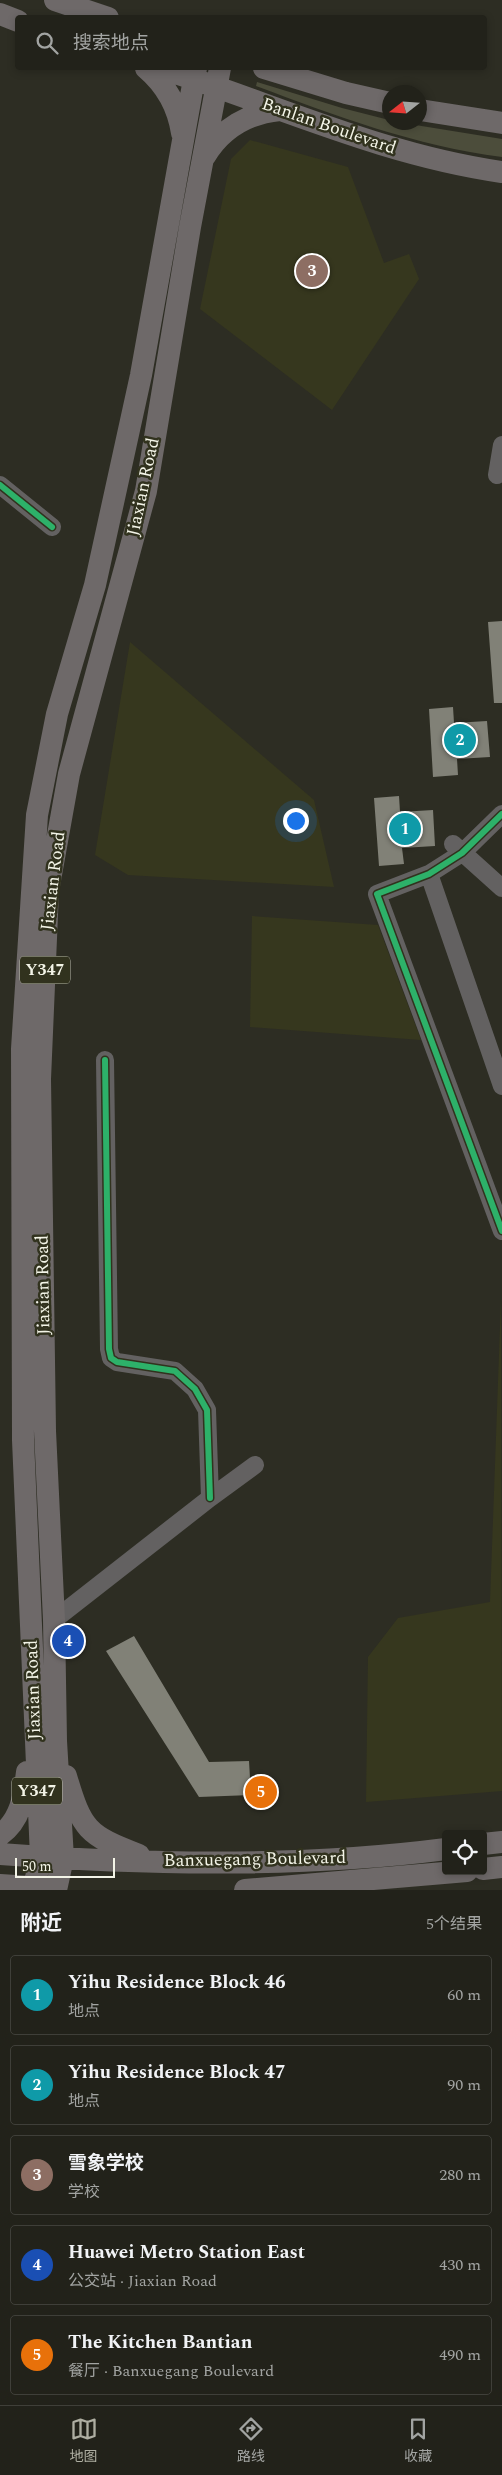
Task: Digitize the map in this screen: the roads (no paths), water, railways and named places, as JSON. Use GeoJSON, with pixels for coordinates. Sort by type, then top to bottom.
{"type":"FeatureCollection","features":[{"type":"Feature","properties":{"kind":"main road"},"geometry":{"type":"LineString","coordinates":[[55,0],[99,15]]}},
{"type":"Feature","properties":{"kind":"main road"},"geometry":{"type":"LineString","coordinates":[[0,14],[15,20]]}},
{"type":"Feature","properties":{"kind":"main road"},"geometry":{"type":"LineString","coordinates":[[148,70],[163,84],[175,107],[182,132],[182,144]]}},
{"type":"Feature","properties":{"kind":"main road","name":"Banlan Boulevard"},"geometry":{"type":"LineString","coordinates":[[174,70],[219,77],[280,110],[343,133],[407,153],[502,172]]}},
{"type":"Feature","properties":{"kind":"main road","name":"Banlan Boulevard"},"geometry":{"type":"LineString","coordinates":[[271,70],[346,93],[382,101]]}},
{"type":"Feature","properties":{"kind":"main road","name":"Jiaxian Road"},"geometry":{"type":"LineString","coordinates":[[33,1888],[41,1857],[23,1440],[22,1049],[37,816],[57,714],[95,585],[141,375],[195,73]]}},
{"type":"Feature","properties":{"kind":"main road","name":"Jiaxian Road"},"geometry":{"type":"LineString","coordinates":[[56,1890],[63,1858],[56,1741],[54,1620],[45,1431],[40,1079],[48,891],[69,774],[146,491],[202,161],[219,77]]}},
{"type":"Feature","properties":{"kind":"main road"},"geometry":{"type":"LineString","coordinates":[[202,161],[216,141],[234,125],[256,114],[280,110]]}},
{"type":"Feature","properties":{"kind":"main road"},"geometry":{"type":"LineString","coordinates":[[427,111],[502,122]]}},
{"type":"Feature","properties":{"kind":"main road"},"geometry":{"type":"LineString","coordinates":[[0,1835],[10,1828],[19,1813],[24,1796],[34,1724]]}},
{"type":"Feature","properties":{"kind":"main road"},"geometry":{"type":"LineString","coordinates":[[56,1741],[73,1799],[86,1827],[110,1844],[154,1861]]}},
{"type":"Feature","properties":{"kind":"main road"},"geometry":{"type":"LineString","coordinates":[[487,1844],[502,1842]]}},
{"type":"Feature","properties":{"kind":"main road","name":"Banxuegang Boulevard"},"geometry":{"type":"LineString","coordinates":[[0,1854],[154,1861],[262,1862],[442,1849]]}},
{"type":"Feature","properties":{"kind":"main road"},"geometry":{"type":"LineString","coordinates":[[487,1869],[502,1867]]}},
{"type":"Feature","properties":{"kind":"main road","name":"Banxuegang Boulevard"},"geometry":{"type":"LineString","coordinates":[[245,1890],[442,1873]]}},
{"type":"Feature","properties":{"kind":"main road"},"geometry":{"type":"LineString","coordinates":[[0,1885],[65,1890]]}},
{"type":"Feature","properties":{"kind":"street"},"geometry":{"type":"LineString","coordinates":[[498,475],[502,445]]}},
{"type":"Feature","properties":{"kind":"street"},"geometry":{"type":"LineString","coordinates":[[0,485],[52,527]]}},
{"type":"Feature","properties":{"kind":"street"},"geometry":{"type":"LineString","coordinates":[[502,814],[458,848],[429,874],[376,894],[502,1231]]}},
{"type":"Feature","properties":{"kind":"street"},"geometry":{"type":"LineString","coordinates":[[458,848],[502,888]]}},
{"type":"Feature","properties":{"kind":"street"},"geometry":{"type":"LineString","coordinates":[[429,874],[496,1054],[502,1086]]}},
{"type":"Feature","properties":{"kind":"street"},"geometry":{"type":"LineString","coordinates":[[104,1060],[109,1349],[111,1358],[117,1362],[175,1372],[195,1389],[207,1410],[210,1498]]}},
{"type":"Feature","properties":{"kind":"street"},"geometry":{"type":"LineString","coordinates":[[54,1620],[255,1465]]}},
{"type":"Feature","properties":{"kind":"place","name":"雪象学校"},"geometry":{"type":"Point","coordinates":[312,271]}},
{"type":"Feature","properties":{"kind":"place","name":"Yihu Residence Block 47"},"geometry":{"type":"Point","coordinates":[460,740]}},
{"type":"Feature","properties":{"kind":"place","name":"Yihu Residence Block 46"},"geometry":{"type":"Point","coordinates":[405,829]}},
{"type":"Feature","properties":{"kind":"place","name":"Huawei Metro Station East"},"geometry":{"type":"Point","coordinates":[68,1641]}},
{"type":"Feature","properties":{"kind":"place","name":"The Kitchen Bantian"},"geometry":{"type":"Point","coordinates":[261,1792]}}]}
